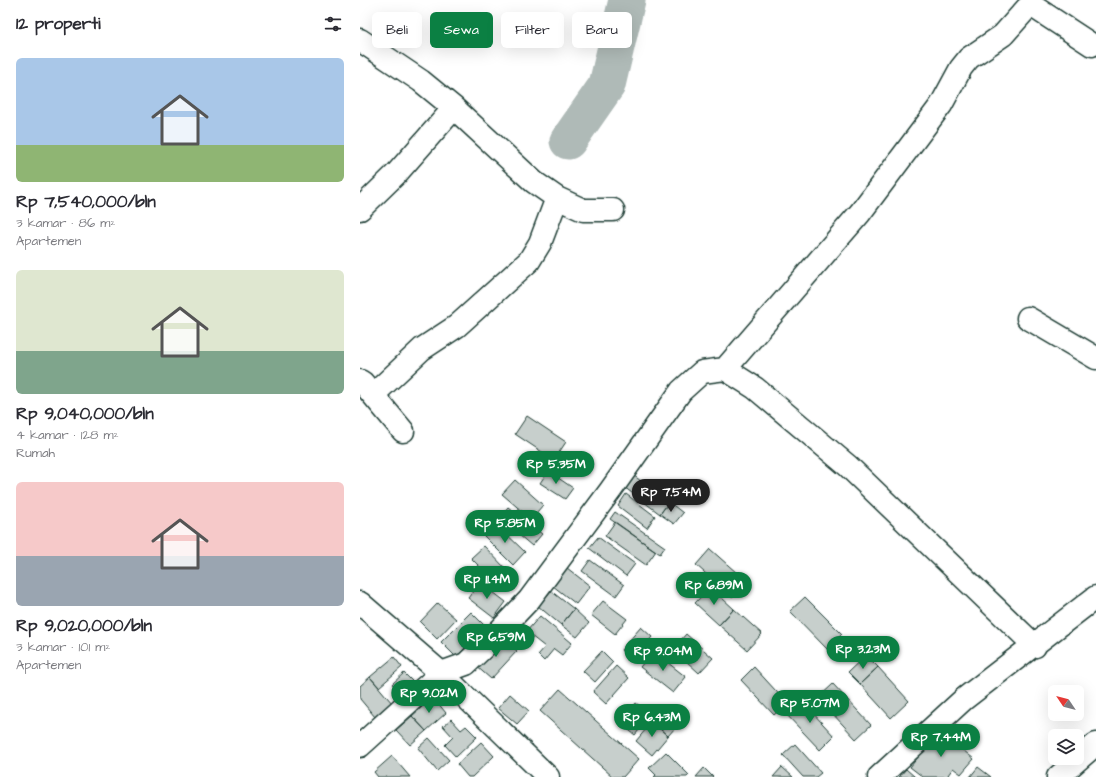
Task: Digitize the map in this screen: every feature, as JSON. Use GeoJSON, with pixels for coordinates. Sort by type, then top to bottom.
{"type":"FeatureCollection","features":[{"type":"Feature","properties":{"kind":"street"},"geometry":{"type":"LineString","coordinates":[[724,369],[860,213],[941,105],[960,68],[969,58],[1003,35],[1027,8],[1034,7],[1092,45]]}},
{"type":"Feature","properties":{"kind":"street"},"geometry":{"type":"LineString","coordinates":[[360,40],[421,81],[454,108],[534,182],[557,198],[583,210],[613,210]]}},
{"type":"Feature","properties":{"kind":"street"},"geometry":{"type":"LineString","coordinates":[[360,208],[397,172],[454,108]]}},
{"type":"Feature","properties":{"kind":"street"},"geometry":{"type":"LineString","coordinates":[[402,431],[366,388],[457,326],[535,252],[557,198]]}},
{"type":"Feature","properties":{"kind":"street"},"geometry":{"type":"LineString","coordinates":[[1028,318],[1096,358]]}},
{"type":"Feature","properties":{"kind":"street"},"geometry":{"type":"LineString","coordinates":[[360,746],[441,673],[466,664],[529,600],[610,491],[681,391],[702,372],[724,369],[755,388],[848,466],[1035,646]]}},
{"type":"Feature","properties":{"kind":"street"},"geometry":{"type":"LineString","coordinates":[[879,777],[964,699],[1035,646],[1096,597]]}},
{"type":"Feature","properties":{"kind":"street"},"geometry":{"type":"LineString","coordinates":[[360,603],[441,673],[548,777]]}},
{"type":"Feature","properties":{"kind":"street"},"geometry":{"type":"LineString","coordinates":[[1058,777],[1096,744]]}},
{"type":"Feature","properties":{"kind":"building"},"geometry":{"type":"Polygon","coordinates":[[[527,416],[566,442],[554,460],[515,434],[527,416]]]}},
{"type":"Feature","properties":{"kind":"building"},"geometry":{"type":"Polygon","coordinates":[[[548,471],[573,488],[565,499],[540,483],[548,471]]]}},
{"type":"Feature","properties":{"kind":"building"},"geometry":{"type":"Polygon","coordinates":[[[633,475],[669,502],[660,514],[624,487],[633,475]]]}},
{"type":"Feature","properties":{"kind":"building"},"geometry":{"type":"Polygon","coordinates":[[[515,480],[543,505],[531,519],[502,494],[515,480]]]}},
{"type":"Feature","properties":{"kind":"building"},"geometry":{"type":"Polygon","coordinates":[[[626,494],[655,516],[647,528],[618,506],[626,494]]]}},
{"type":"Feature","properties":{"kind":"building"},"geometry":{"type":"Polygon","coordinates":[[[669,502],[683,513],[674,524],[660,514],[669,502]]]}},
{"type":"Feature","properties":{"kind":"building"},"geometry":{"type":"Polygon","coordinates":[[[508,507],[542,534],[532,546],[499,518],[508,507]]]}},
{"type":"Feature","properties":{"kind":"building"},"geometry":{"type":"Polygon","coordinates":[[[615,512],[665,547],[660,554],[610,519],[615,512]]]}},
{"type":"Feature","properties":{"kind":"building"},"geometry":{"type":"Polygon","coordinates":[[[615,522],[656,551],[646,565],[605,536],[615,522]]]}},
{"type":"Feature","properties":{"kind":"building"},"geometry":{"type":"Polygon","coordinates":[[[496,524],[525,552],[513,565],[484,536],[496,524]]]}},
{"type":"Feature","properties":{"kind":"building"},"geometry":{"type":"Polygon","coordinates":[[[598,537],[635,564],[626,576],[589,548],[598,537]]]}},
{"type":"Feature","properties":{"kind":"building"},"geometry":{"type":"Polygon","coordinates":[[[484,546],[506,569],[494,581],[471,558],[484,546]]]}},
{"type":"Feature","properties":{"kind":"building"},"geometry":{"type":"Polygon","coordinates":[[[710,549],[746,581],[732,597],[696,565],[710,549]]]}},
{"type":"Feature","properties":{"kind":"building"},"geometry":{"type":"Polygon","coordinates":[[[590,560],[624,585],[616,596],[582,571],[590,560]]]}},
{"type":"Feature","properties":{"kind":"building"},"geometry":{"type":"Polygon","coordinates":[[[562,564],[590,586],[576,604],[548,582],[562,564]]]}},
{"type":"Feature","properties":{"kind":"building"},"geometry":{"type":"Polygon","coordinates":[[[480,582],[506,602],[494,618],[468,598],[480,582]]]}},
{"type":"Feature","properties":{"kind":"building"},"geometry":{"type":"Polygon","coordinates":[[[710,587],[734,609],[719,625],[695,603],[710,587]]]}},
{"type":"Feature","properties":{"kind":"building"},"geometry":{"type":"Polygon","coordinates":[[[551,591],[574,609],[561,625],[538,606],[551,591]]]}},
{"type":"Feature","properties":{"kind":"building"},"geometry":{"type":"Polygon","coordinates":[[[805,597],[842,634],[827,649],[790,611],[805,597]]]}},
{"type":"Feature","properties":{"kind":"building"},"geometry":{"type":"Polygon","coordinates":[[[603,601],[627,619],[615,634],[591,615],[603,601]]]}},
{"type":"Feature","properties":{"kind":"building"},"geometry":{"type":"Polygon","coordinates":[[[438,603],[456,619],[437,639],[420,622],[438,603]]]}},
{"type":"Feature","properties":{"kind":"building"},"geometry":{"type":"Polygon","coordinates":[[[574,609],[589,623],[577,637],[561,625],[574,609]]]}},
{"type":"Feature","properties":{"kind":"building"},"geometry":{"type":"Polygon","coordinates":[[[734,609],[762,634],[747,650],[719,625],[734,609]]]}},
{"type":"Feature","properties":{"kind":"building"},"geometry":{"type":"Polygon","coordinates":[[[471,612],[486,627],[456,657],[441,642],[471,612]]]}},
{"type":"Feature","properties":{"kind":"building"},"geometry":{"type":"Polygon","coordinates":[[[540,616],[572,643],[562,655],[554,649],[544,661],[538,655],[545,647],[526,632],[540,616]]]}},
{"type":"Feature","properties":{"kind":"building"},"geometry":{"type":"Polygon","coordinates":[[[641,627],[652,637],[632,660],[621,650],[641,627]]]}},
{"type":"Feature","properties":{"kind":"building"},"geometry":{"type":"Polygon","coordinates":[[[686,634],[713,658],[699,673],[673,649],[686,634]]]}},
{"type":"Feature","properties":{"kind":"building"},"geometry":{"type":"Polygon","coordinates":[[[501,636],[517,651],[491,679],[475,665],[501,636]]]}},
{"type":"Feature","properties":{"kind":"building"},"geometry":{"type":"Polygon","coordinates":[[[602,651],[613,662],[595,682],[583,671],[602,651]]]}},
{"type":"Feature","properties":{"kind":"building"},"geometry":{"type":"Polygon","coordinates":[[[653,651],[686,677],[673,693],[640,667],[653,651]]]}},
{"type":"Feature","properties":{"kind":"building"},"geometry":{"type":"Polygon","coordinates":[[[866,655],[878,667],[860,684],[848,672],[866,655]]]}},
{"type":"Feature","properties":{"kind":"building"},"geometry":{"type":"Polygon","coordinates":[[[394,657],[402,667],[379,687],[370,677],[394,657]]]}},
{"type":"Feature","properties":{"kind":"building"},"geometry":{"type":"Polygon","coordinates":[[[616,666],[629,678],[606,704],[593,692],[616,666]]]}},
{"type":"Feature","properties":{"kind":"building"},"geometry":{"type":"Polygon","coordinates":[[[754,667],[787,703],[774,715],[741,680],[754,667]]]}},
{"type":"Feature","properties":{"kind":"building"},"geometry":{"type":"Polygon","coordinates":[[[878,667],[909,701],[891,718],[860,684],[878,667]]]}},
{"type":"Feature","properties":{"kind":"building"},"geometry":{"type":"Polygon","coordinates":[[[404,673],[416,685],[404,696],[392,684],[404,673]]]}},
{"type":"Feature","properties":{"kind":"building"},"geometry":{"type":"Polygon","coordinates":[[[370,677],[392,703],[375,717],[360,699],[360,686],[370,677]]]}},
{"type":"Feature","properties":{"kind":"building"},"geometry":{"type":"Polygon","coordinates":[[[833,684],[871,725],[856,739],[818,698],[833,684]]]}},
{"type":"Feature","properties":{"kind":"building"},"geometry":{"type":"Polygon","coordinates":[[[560,689],[639,759],[623,777],[613,777],[540,711],[560,689]]]}},
{"type":"Feature","properties":{"kind":"building"},"geometry":{"type":"Polygon","coordinates":[[[510,694],[529,711],[517,724],[498,708],[510,694]]]}},
{"type":"Feature","properties":{"kind":"building"},"geometry":{"type":"Polygon","coordinates":[[[433,697],[446,713],[426,731],[412,716],[433,697]]]}},
{"type":"Feature","properties":{"kind":"building"},"geometry":{"type":"Polygon","coordinates":[[[800,699],[834,736],[820,750],[785,713],[800,699]]]}},
{"type":"Feature","properties":{"kind":"building"},"geometry":{"type":"Polygon","coordinates":[[[636,703],[651,715],[635,735],[620,723],[636,703]]]}},
{"type":"Feature","properties":{"kind":"building"},"geometry":{"type":"Polygon","coordinates":[[[665,706],[682,720],[668,736],[652,722],[665,706]]]}},
{"type":"Feature","properties":{"kind":"building"},"geometry":{"type":"Polygon","coordinates":[[[412,716],[426,731],[410,745],[396,730],[412,716]]]}},
{"type":"Feature","properties":{"kind":"building"},"geometry":{"type":"Polygon","coordinates":[[[451,719],[461,730],[466,726],[477,737],[456,757],[445,745],[453,737],[443,726],[451,719]]]}},
{"type":"Feature","properties":{"kind":"building"},"geometry":{"type":"Polygon","coordinates":[[[652,722],[668,736],[652,755],[636,741],[652,722]]]}},
{"type":"Feature","properties":{"kind":"building"},"geometry":{"type":"Polygon","coordinates":[[[942,733],[974,759],[961,774],[953,768],[948,775],[950,777],[923,777],[910,767],[919,756],[916,753],[928,738],[933,743],[942,733]]]}},
{"type":"Feature","properties":{"kind":"building"},"geometry":{"type":"Polygon","coordinates":[[[429,738],[449,760],[437,771],[418,748],[429,738]]]}},
{"type":"Feature","properties":{"kind":"building"},"geometry":{"type":"Polygon","coordinates":[[[481,742],[494,756],[472,777],[468,777],[457,764],[481,742]]]}},
{"type":"Feature","properties":{"kind":"building"},"geometry":{"type":"Polygon","coordinates":[[[795,744],[821,773],[816,777],[803,777],[783,755],[795,744]]]}},
{"type":"Feature","properties":{"kind":"building"},"geometry":{"type":"Polygon","coordinates":[[[666,752],[689,775],[687,777],[654,777],[656,775],[649,768],[666,752]]]}},
{"type":"Feature","properties":{"kind":"building"},"geometry":{"type":"Polygon","coordinates":[[[392,756],[410,777],[378,777],[374,772],[392,756]]]}},
{"type":"Feature","properties":{"kind":"building"},"geometry":{"type":"Polygon","coordinates":[[[782,767],[793,777],[773,777],[782,767]]]}},
{"type":"Feature","properties":{"kind":"building"},"geometry":{"type":"Polygon","coordinates":[[[978,767],[991,777],[970,777],[978,767]]]}},
{"type":"Feature","properties":{"kind":"building"},"geometry":{"type":"Polygon","coordinates":[[[704,768],[713,777],[696,777],[704,768]]]}},
{"type":"Feature","properties":{"kind":"building"},"geometry":{"type":"Polygon","coordinates":[[[906,769],[915,777],[899,777],[906,769]]]}},
{"type":"Feature","properties":{"kind":"waterway"},"geometry":{"type":"LineString","coordinates":[[568,141],[607,85],[627,0]]}}]}
